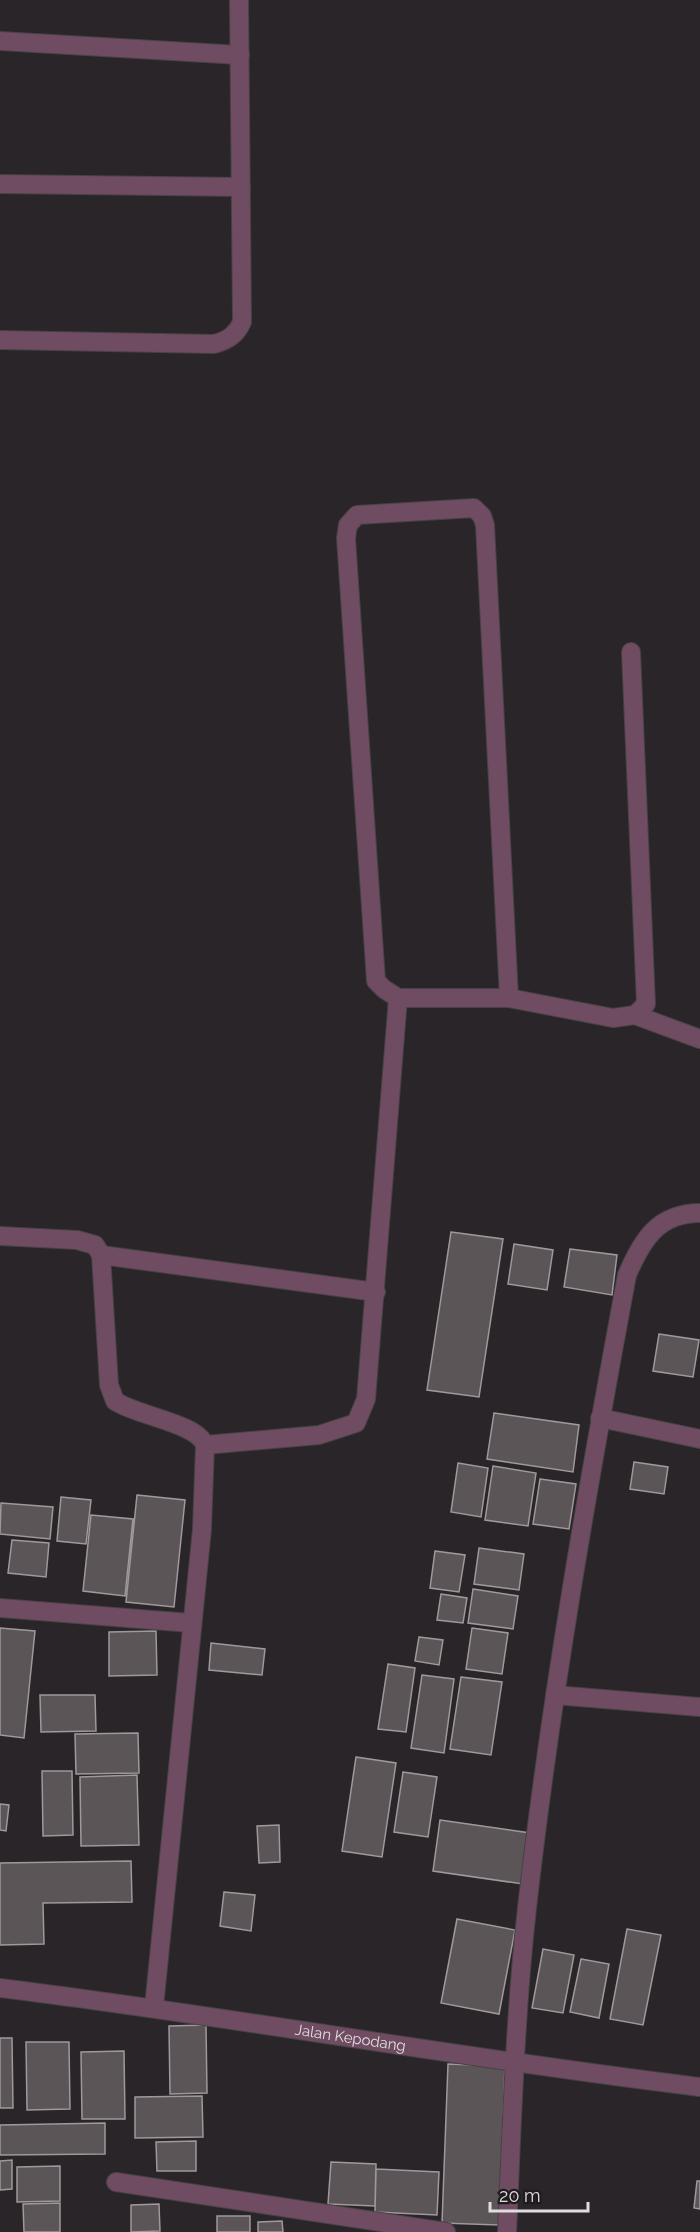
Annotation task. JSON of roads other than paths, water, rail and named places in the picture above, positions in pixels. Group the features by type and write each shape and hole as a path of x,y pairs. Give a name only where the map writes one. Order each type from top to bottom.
{"street":[{"path":"0,340 214,344 227,340 238,330 242,322 239,0"},
{"path":"0,40 240,55"},
{"path":"0,184 241,187"},
{"path":"509,998 485,525 482,516 474,508 357,515 348,525 347,531 376,981 398,998 509,998 613,1018 635,1015 700,1039"},
{"path":"631,652 646,1004 635,1015"},
{"path":"205,1445 319,1435 356,1423 366,1399 398,998"},
{"path":"507,2232 514,2064 527,1909 555,1695 600,1418 627,1275 636,1253 656,1227 681,1213 700,1212"},
{"path":"0,1236 77,1240 95,1245 101,1256 109,1385 115,1401 144,1416 189,1429 202,1437 205,1445 202,1529 191,1623 176,1813 154,2007"},
{"path":"101,1256 376,1293"},
{"path":"600,1418 700,1439"},
{"path":"0,1608 191,1623"},
{"path":"555,1695 700,1707"},
{"name":"Jalan Kepodang","path":"0,1988 154,2007 514,2064 700,2087"},
{"path":"116,2182 446,2232"}]}
